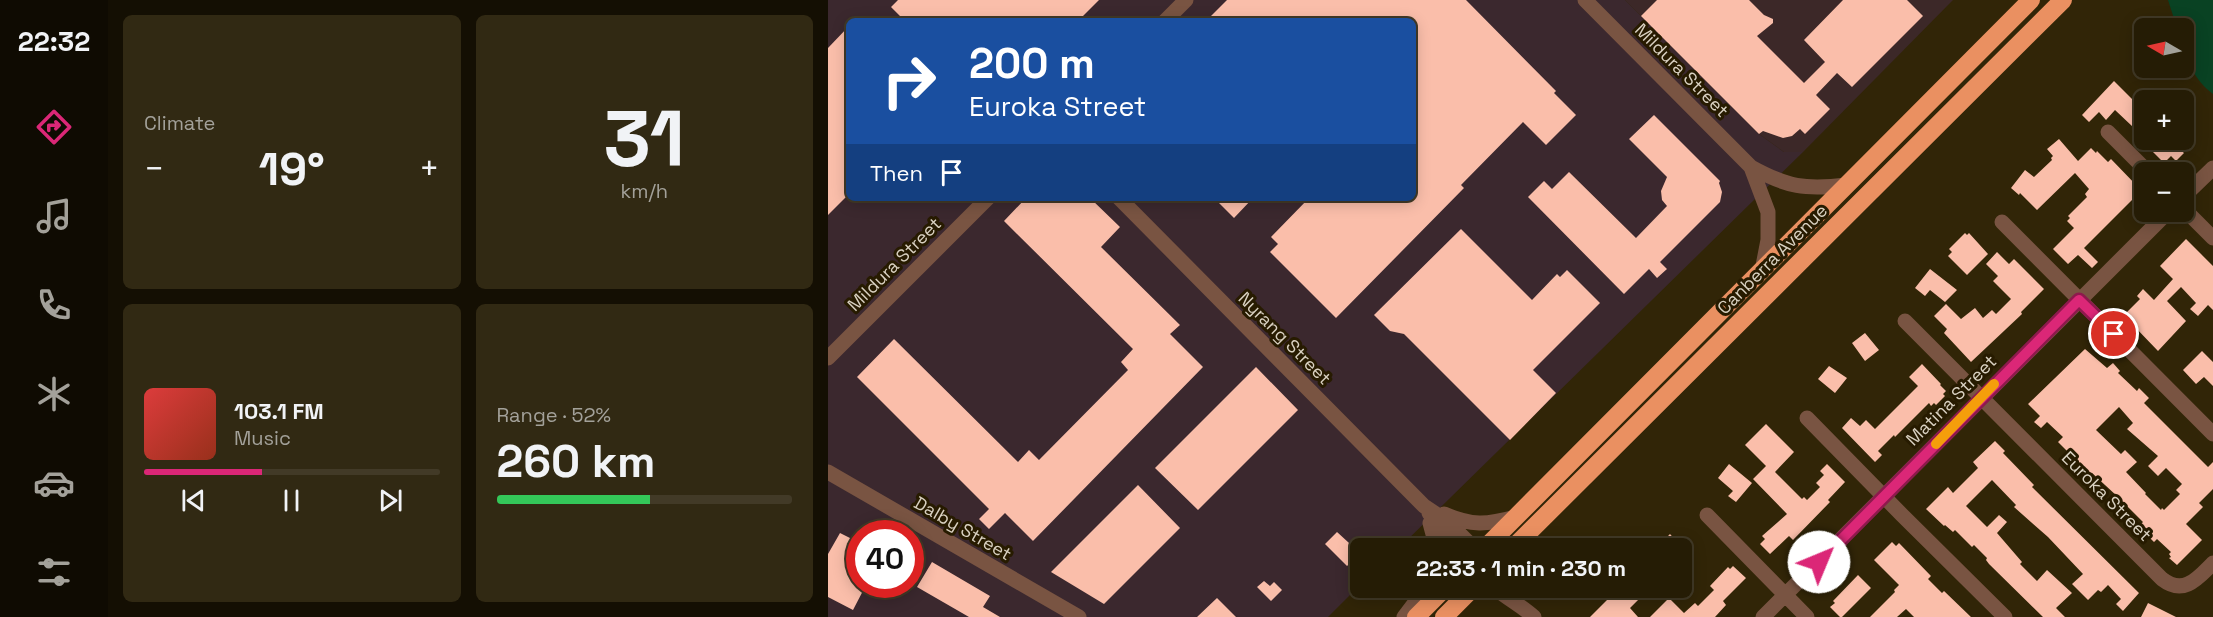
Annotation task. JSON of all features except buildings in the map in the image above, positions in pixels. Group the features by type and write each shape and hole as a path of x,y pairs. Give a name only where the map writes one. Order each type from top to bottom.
{"highway":[{"name":"Canberra Avenue","path":"1495,538 2031,0"},
{"name":"Canberra Avenue","path":"1523,538 2063,0"},
{"path":"1416,617 1435,598"},
{"path":"1444,617 1463,598"}],"street":[{"path":"1168,18 1186,0"},
{"name":"Mildura Street","path":"1585,0 1750,167 1772,179 1796,187 1847,185"},
{"path":"2108,132 2138,162"},
{"name":"Mildura Street","path":"1750,167 1769,219 1768,240 1762,271"},
{"path":"2194,186 2213,168"},
{"name":"Mildura Street","path":"828,357 985,201"},
{"name":"Nyrang Street","path":"1122,201 1424,506 1447,538"},
{"path":"2194,219 2213,238"},
{"path":"2002,222 2213,434"},
{"name":"Matina Street","path":"1763,617 2158,222"},
{"name":"Euroka Street","path":"1905,321 2169,584 2187,585 2195,581 2213,563"},
{"path":"1807,418 2005,617"},
{"name":"Dalby Street","path":"828,472 1078,617"},
{"path":"1424,506 1465,523 1483,524 1516,517"},
{"path":"1424,506 1434,538"},
{"name":"Nyrang Street","path":"1424,506 1448,522 1464,538"},
{"path":"1707,515 1807,617"},
{"path":"1404,617 1418,598"},
{"path":"1506,598 1529,612"},
{"path":"1520,598 1529,612"}],"shaded area":[{"path":"828,0 1625,0 1759,134 1784,152 1803,152 1409,538 1350,538 1350,595 1328,617 828,617"},
{"path":"1625,0 1953,0 1803,152 1784,152 1759,134"}],"green space":[{"path":"2168,0 2213,0 2213,94 2194,73 2194,18 2174,18"}],"slow traffic":[{"path":"1936,444 1994,384"}],"route":[{"path":"1819,562 2079,300 2114,334"}]}
